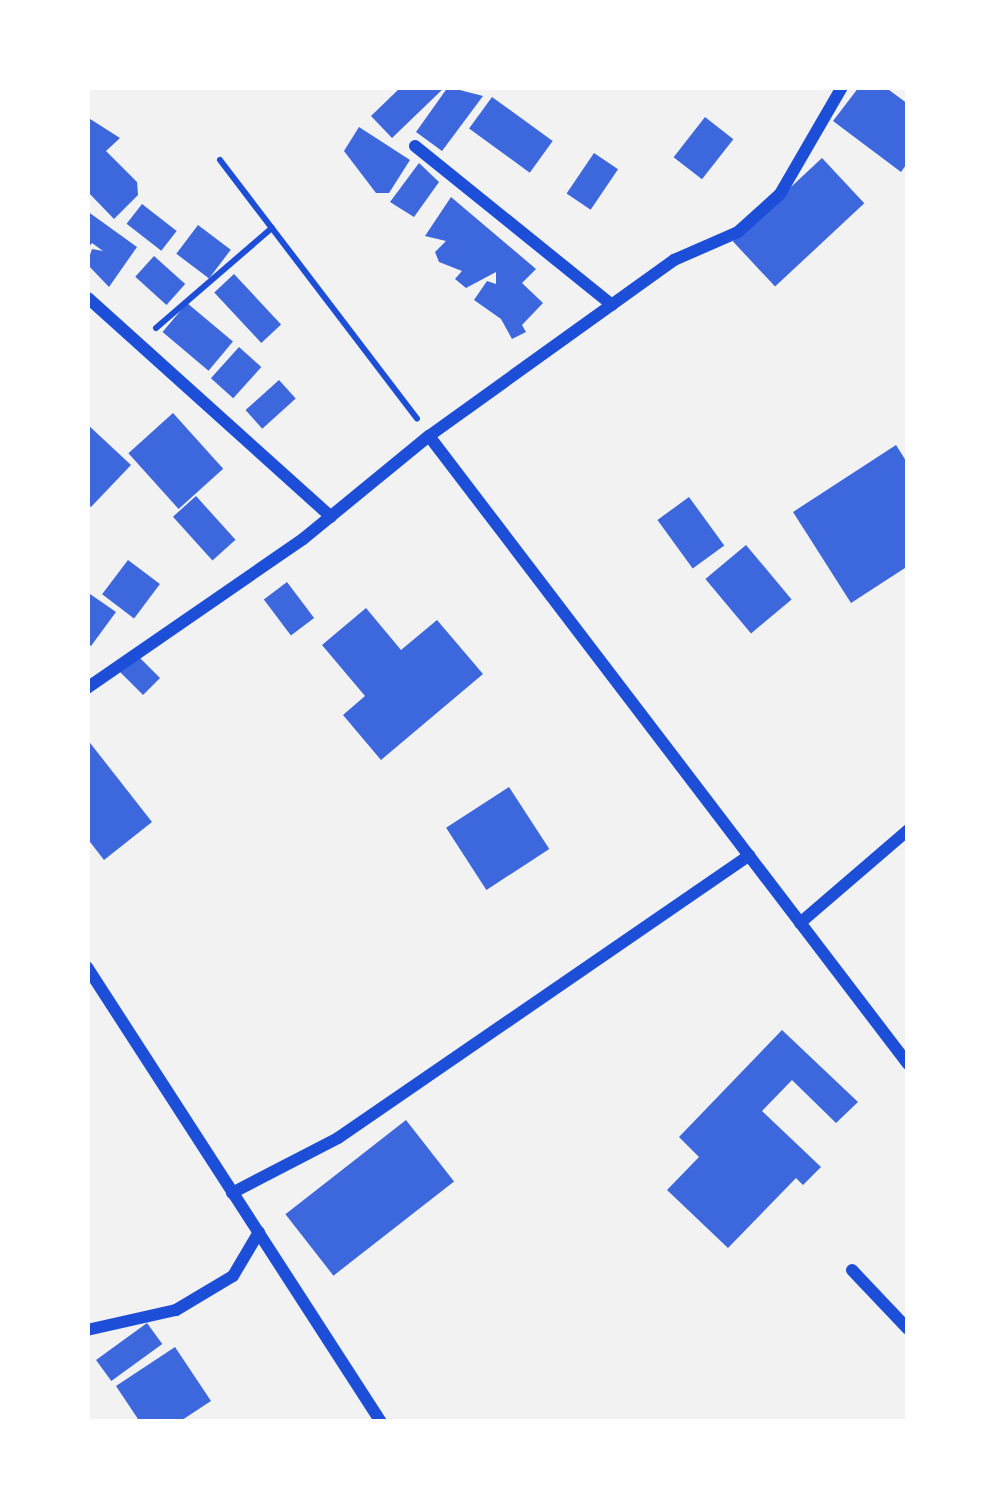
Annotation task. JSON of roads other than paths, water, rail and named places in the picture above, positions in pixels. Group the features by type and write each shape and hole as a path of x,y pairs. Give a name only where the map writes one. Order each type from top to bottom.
{"street":[{"path":"87,688 331,517 429,436 674,260 758,216 780,194 842,87"},
{"path":"415,146 612,304"},
{"path":"88,298 331,517"},
{"path":"429,436 908,1064"},
{"path":"800,923 908,830"},
{"path":"232,1193 338,1138 749,855"},
{"path":"87,967 380,1422"},
{"path":"87,1330 176,1310 233,1276 259,1232"},
{"path":"852,1270 908,1329"}]}
